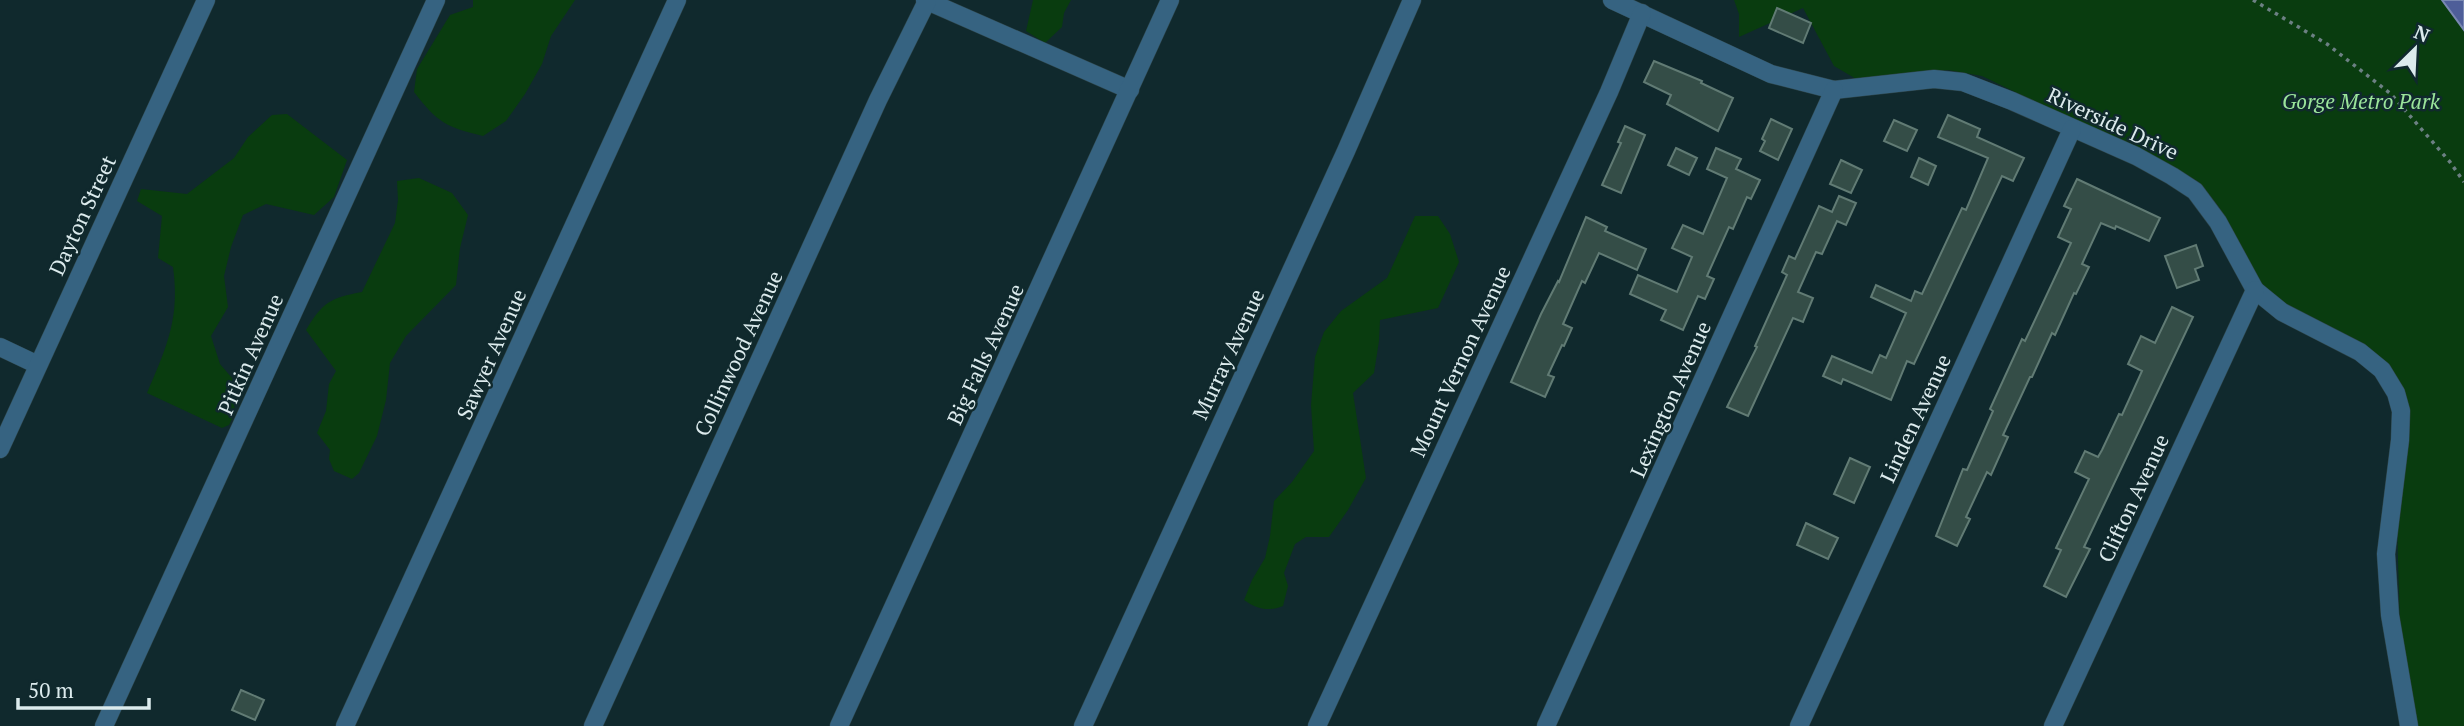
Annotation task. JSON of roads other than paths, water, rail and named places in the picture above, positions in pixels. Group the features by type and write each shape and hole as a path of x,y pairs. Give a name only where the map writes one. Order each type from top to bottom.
{"street":[{"name":"Pitkin Avenue","path":"104,726 436,0"},
{"name":"Sawyer Avenue","path":"345,726 677,0"},
{"path":"926,0 1130,90"},
{"name":"Collinwood Avenue","path":"593,726 926,0"},
{"name":"Big Falls Avenue","path":"839,726 1170,0"},
{"name":"Murray Avenue","path":"1083,726 1412,0"},
{"name":"Riverside Drive","path":"1612,0 1770,74 1834,90 1924,80 1964,82 2136,156 2195,191 2218,222 2255,290 2282,312 2360,352 2382,370 2396,393 2401,411 2400,440 2386,554 2390,615 2409,726"},
{"name":"Dayton Street","path":"0,449 204,1"},
{"name":"Mount Vernon Avenue","path":"1317,726 1603,104 1642,13"},
{"name":"Lexington Avenue","path":"1546,726 1834,90"},
{"name":"Linden Avenue","path":"1799,726 2072,129"},
{"name":"Clifton Avenue","path":"2053,726 2255,290"},
{"path":"0,347 38,365"}],"water":[{"path":"2442,0 2464,0 2464,30"}],"park label":[{"name":"Gorge Metro Park","path":"2361,101"}]}
